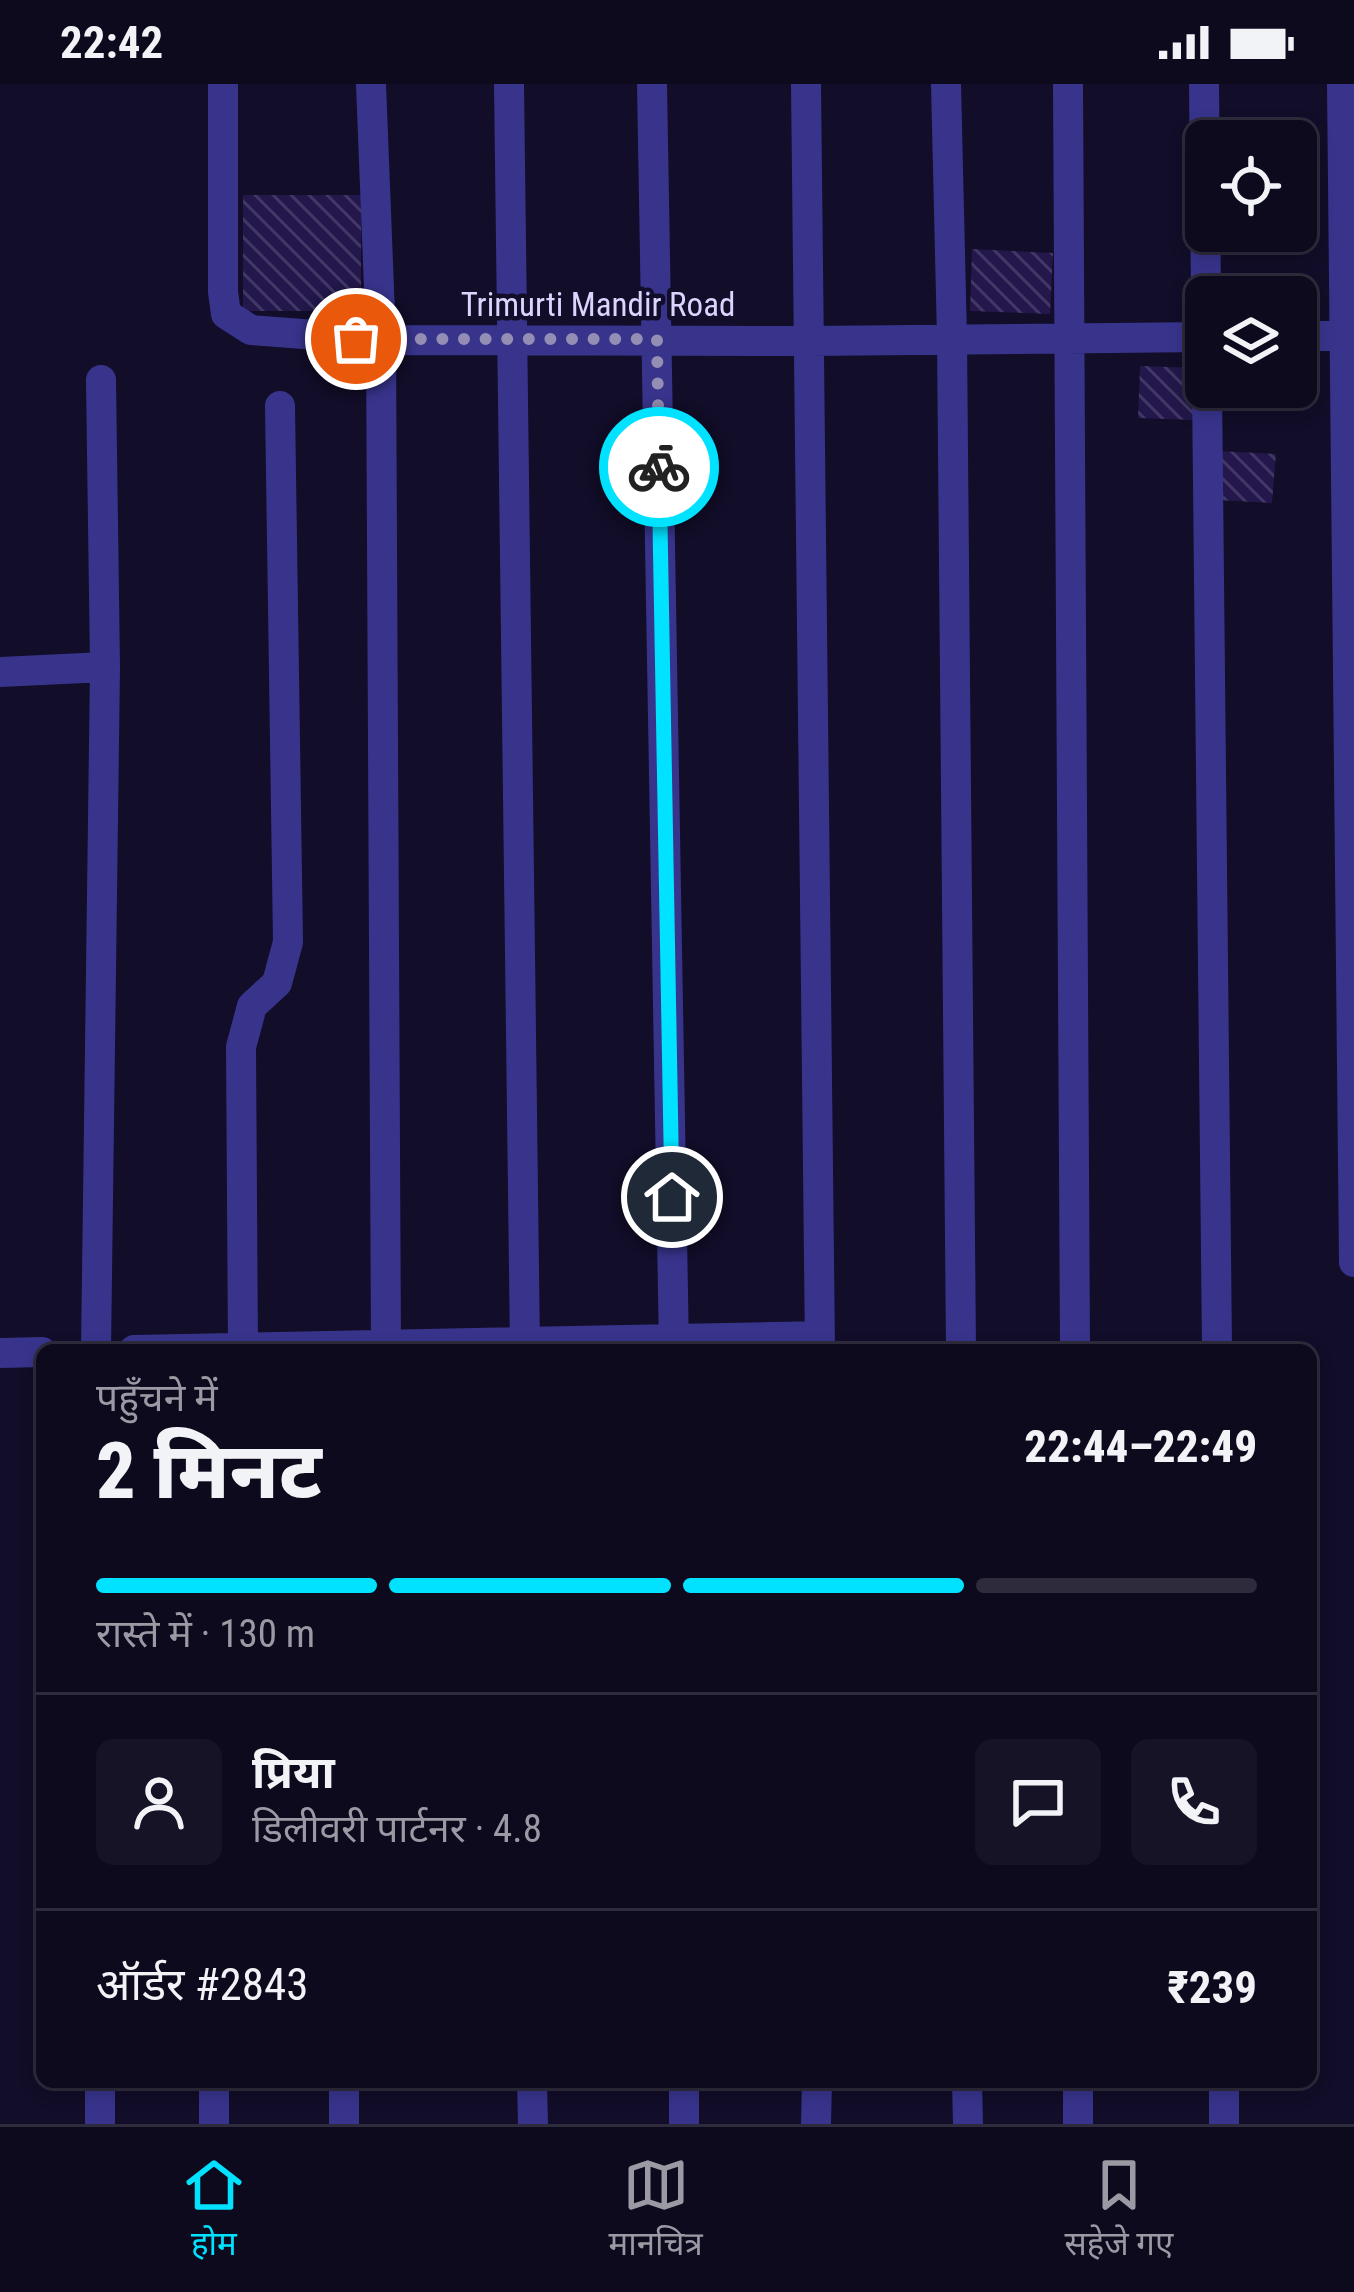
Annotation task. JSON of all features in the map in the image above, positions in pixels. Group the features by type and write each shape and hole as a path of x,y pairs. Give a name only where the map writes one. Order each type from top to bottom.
{"street":[{"name":"Trimurti Mandir Road","path":"223,84 223,292 226,314 251,330 381,340 1185,337"},
{"path":"371,84 381,340 386,1344"},
{"path":"509,84 525,1344"},
{"path":"652,84 674,1344"},
{"path":"747,1344 820,1343 806,84"},
{"path":"946,84 961,1344"},
{"path":"1068,84 1075,1344"},
{"path":"1204,84 1206,276"},
{"path":"1342,84 1354,1262"},
{"path":"1317,336 1348,336"},
{"path":"96,1344 105,668 101,380"},
{"path":"243,1344 241,1047 252,1006 277,983 288,942 280,406"},
{"path":"1207,408 1217,1344"},
{"path":"0,672 105,668"},
{"path":"0,1353 36,1352"},
{"path":"100,2088 100,2124"},
{"path":"214,2088 214,2124"},
{"path":"344,2088 344,2124"},
{"path":"532,2088 532,2124"},
{"path":"684,2088 684,2124"},
{"path":"816,2124 817,2088"},
{"path":"967,2088 968,2124"},
{"path":"1078,2088 1078,2124"},
{"path":"1224,2088 1224,2124"}],"building":[{"path":"243,195 361,195 361,311 243,311"},
{"path":"972,249 1053,253 1050,314 970,311"},
{"path":"1140,366 1185,368 1185,408 1194,408 1194,420 1138,418"},
{"path":"1219,451 1276,454 1272,503 1216,500"}],"way so far":[{"path":"356,339 657,339 659,467"}],"route":[{"path":"659,467 672,1197"}]}
